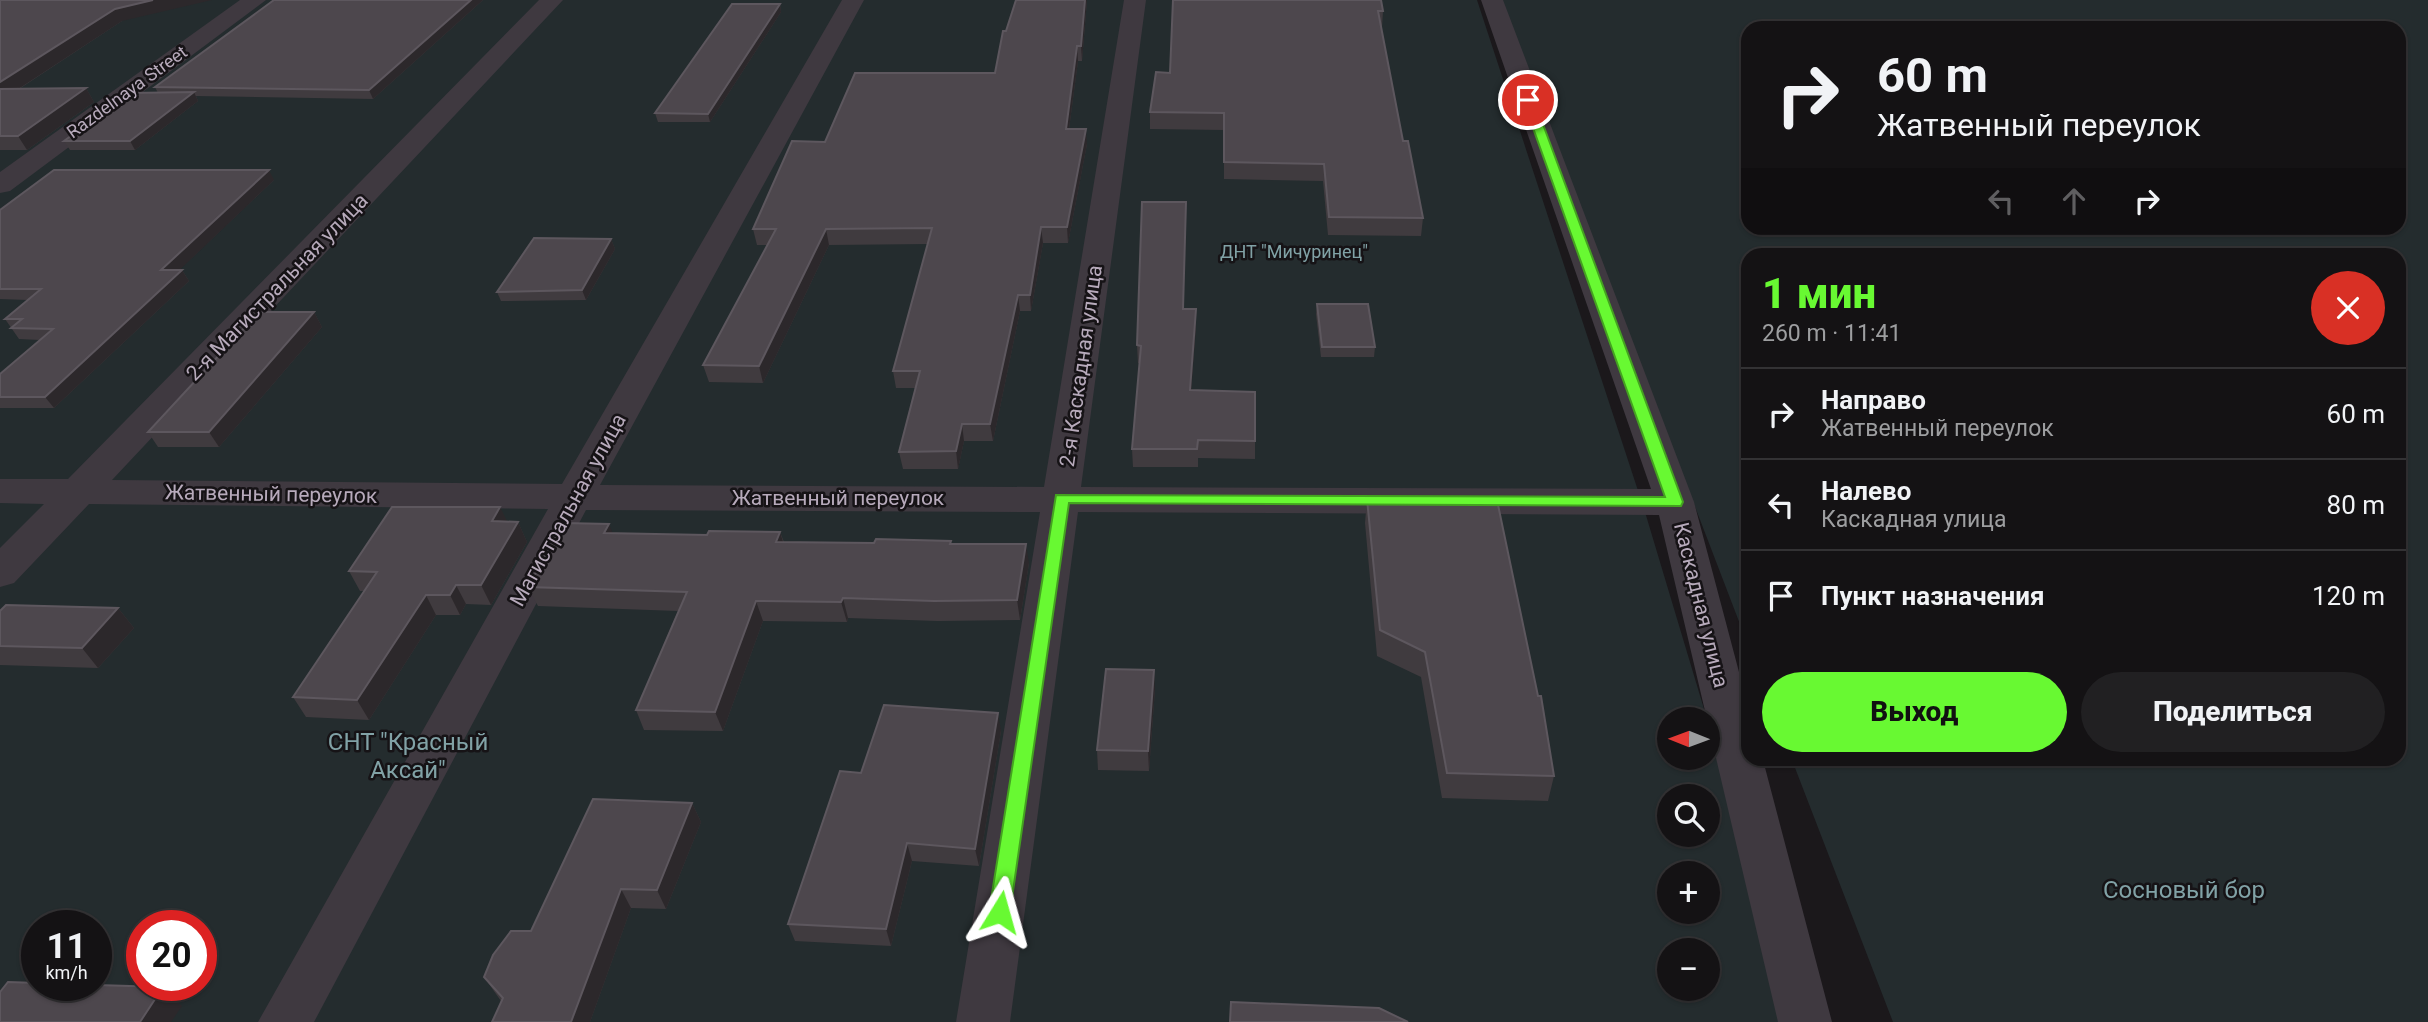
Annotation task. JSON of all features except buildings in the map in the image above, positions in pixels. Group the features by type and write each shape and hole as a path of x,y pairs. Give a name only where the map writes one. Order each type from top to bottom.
{"street":[{"name":"Razdelnaya Street","path":"0,185 254,0"},
{"name":"2-я Магистральная улица","path":"0,573 552,0"},
{"name":"Магистральная улица","path":"285,1022 574,497 853,0"},
{"name":"2-я Каскадная улица","path":"983,1022 1135,0"},
{"name":"Каскадная улица","path":"1492,0 1675,502 1805,1022"},
{"name":"Жатвенный переулок","path":"0,491 574,497 1675,502"}],"green space":[{"path":"0,0 1477,0 1645,512 1703,707 1657,707 1657,770 1720,770 1720,765 1796,1022 0,1022"},
{"name":"Сосновый бор","path":"1501,0 2428,0 2428,1022 1893,1022 1794,766 2406,766 2406,248 1741,248 1741,627"}],"route":[{"path":"1000,912 1062,498 1675,502 1528,100"}],"park label":[{"name":"ДНТ \"Мичуринец\"","path":"1294,252"},
{"name":"СНТ \"Красный Аксай\"","path":"408,756"}]}
